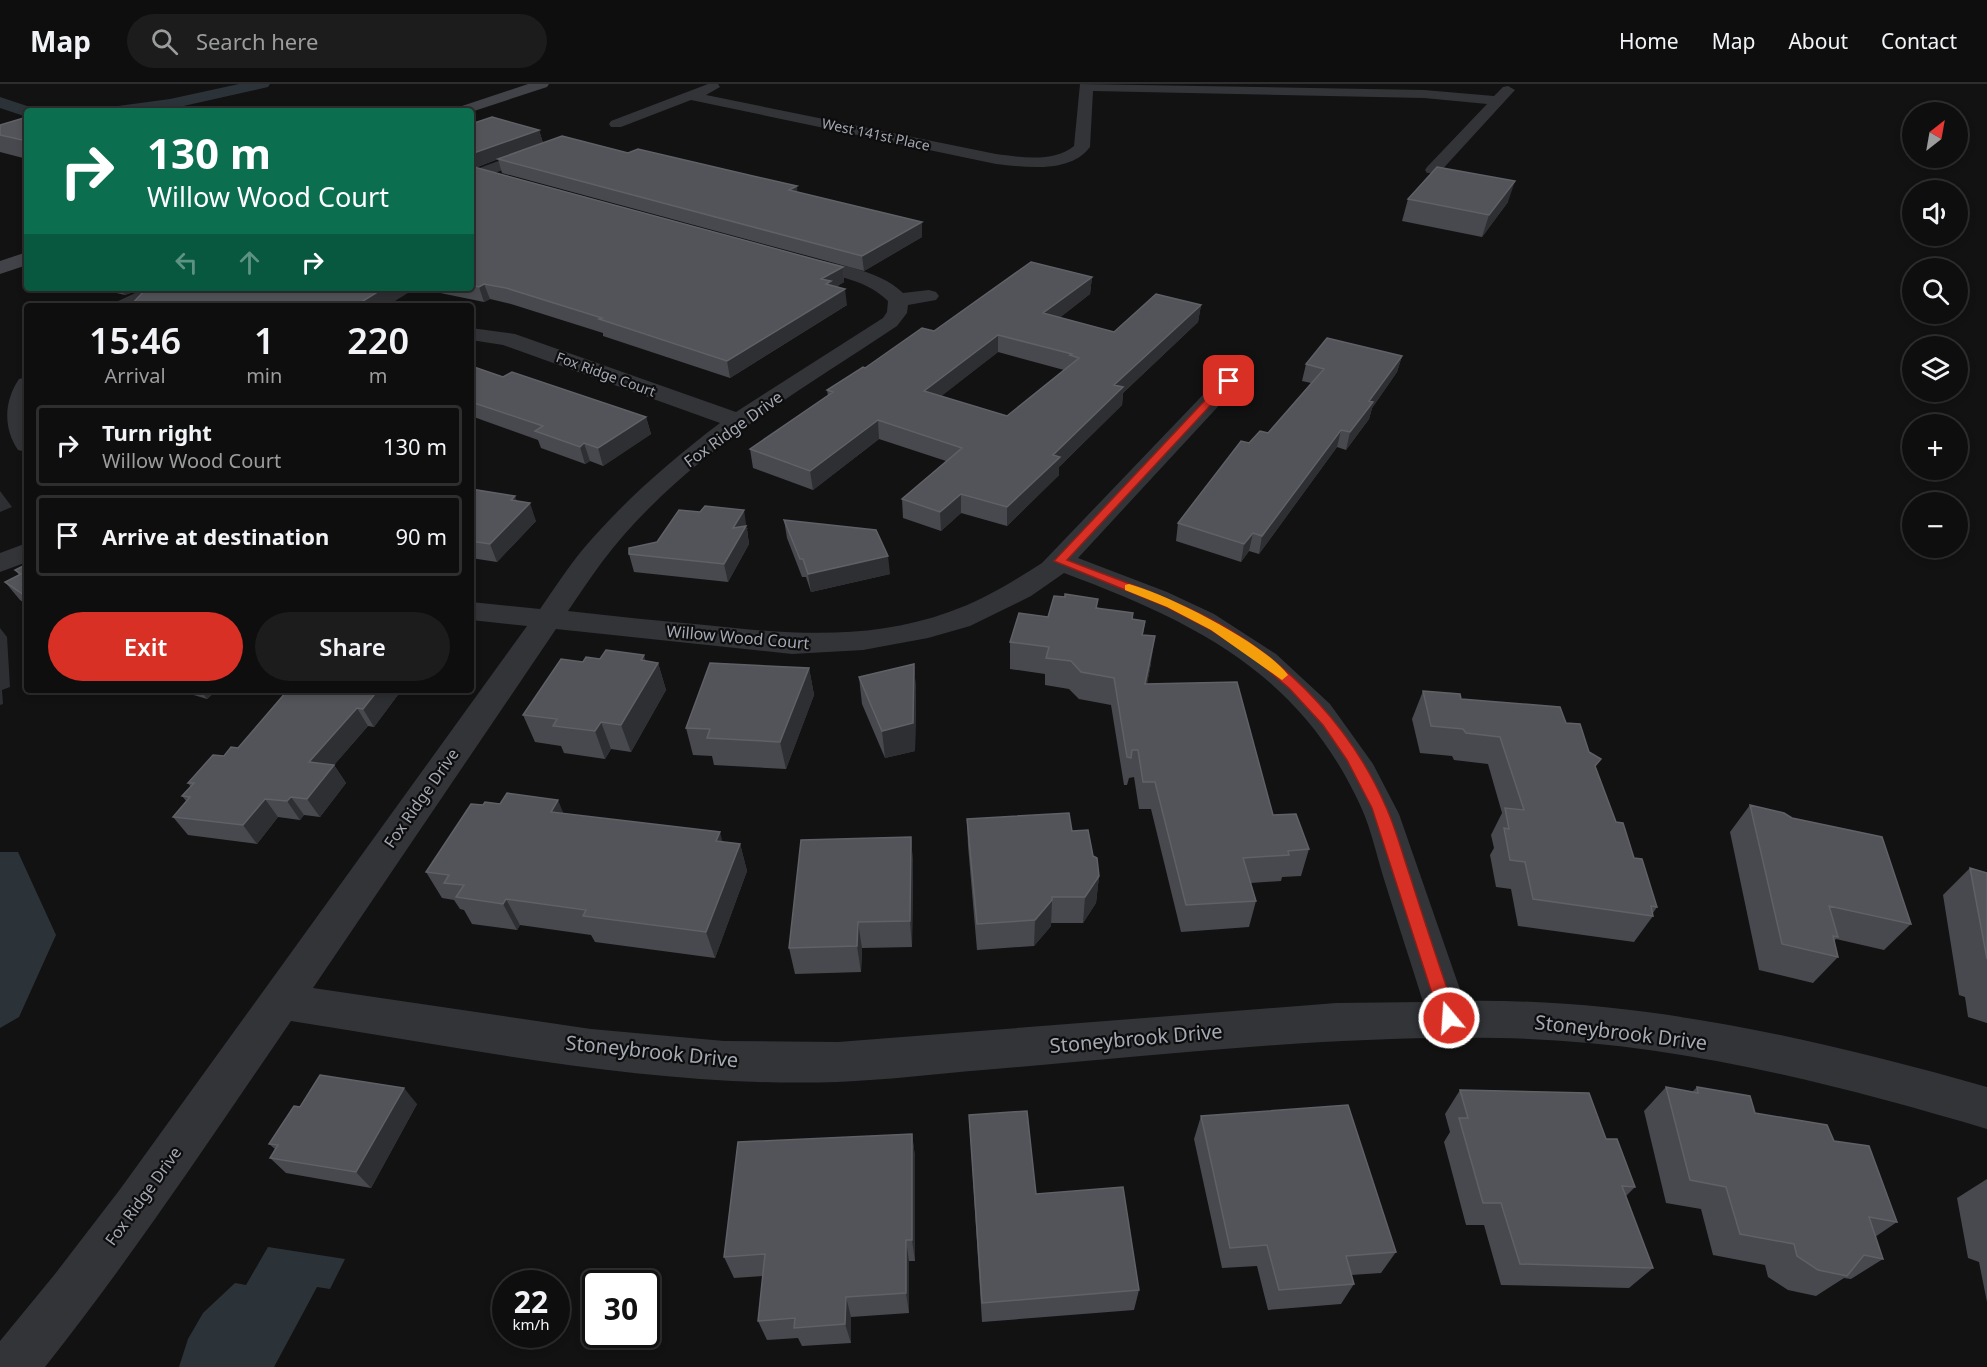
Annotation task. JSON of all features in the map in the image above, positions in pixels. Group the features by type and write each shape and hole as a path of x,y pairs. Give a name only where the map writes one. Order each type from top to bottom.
{"street":[{"path":"470,108 542,84"},
{"path":"616,124 722,84"},
{"path":"1433,170 1513,84"},
{"path":"1087,85 1424,94 1498,101"},
{"name":"West 141st Place","path":"691,96 996,159 1030,162 1061,159 1079,152 1083,147 1087,85"},
{"path":"474,176 562,143"},
{"path":"474,176 512,184"},
{"path":"0,261 24,254"},
{"name":"Fox Ridge Drive","path":"12,1367 132,1214 545,619 592,556 639,504 680,467 740,422 890,322 913,298 891,291 880,284 787,258"},
{"path":"0,268 24,259"},
{"path":"130,303 156,291"},
{"name":"Fox Ridge Court","path":"474,334 507,339 740,422"},
{"name":"Willow Wood Court","path":"474,611 792,644 844,644 891,638 940,626 982,612 1020,592 1059,561 1229,381"},
{"path":"0,385 24,383"},
{"path":"24,390 17,415 24,439"},
{"path":"0,564 24,552"},
{"path":"1059,561 1171,604 1215,627 1261,657 1293,685 1327,722 1353,757 1379,808 1449,1018"},
{"name":"Stoneybrook Drive","path":"280,1001 591,1048 724,1061 838,1062 1336,1022 1449,1018 1500,1019 1614,1027 1757,1050 1884,1078 1987,1108"}],"shaded area":[{"path":"0,852 18,852 56,935 19,1017 0,1028"},
{"path":"268,1247 345,1259 330,1289 317,1287 274,1367 179,1367 188,1339 203,1313 235,1283 246,1285"}],"building":[{"path":"492,117 539,130 474,153 474,123"},
{"path":"24,118 24,140 0,135 0,125"},
{"path":"562,136 628,153 638,149 797,186 789,190 922,222 862,256 498,159"},
{"path":"474,167 843,267 821,279 831,281 826,284 845,289 727,361 506,288 484,284 479,287 474,286"},
{"path":"1437,167 1515,181 1489,215 1408,199"},
{"path":"1031,262 1092,277 1043,313 1114,332 1156,294 1201,305 1114,385 1123,387 1053,455 1060,457 1007,507 961,494 940,512 902,499 962,448 878,420 810,471 750,449 833,392 827,390 863,367 865,368 922,328 934,331","holes":["998,335 1072,354 1070,355 1079,358 1007,416 924,391"]},
{"path":"144,291 379,291 360,303 133,303"},
{"path":"1327,338 1402,356 1369,401 1373,402 1350,432 1341,430 1262,536 1253,533 1244,544 1178,523 1241,441 1249,443 1260,431 1268,433 1324,369 1306,364"},
{"path":"474,367 503,377 512,372 646,417 598,448 584,443 580,447 535,431 543,426 474,403"},
{"path":"474,489 515,496 511,500 530,503 490,544 474,541"},
{"path":"705,506 744,510 733,528 746,526 724,564 629,554 629,548 657,542 679,510 700,512"},
{"path":"784,520 876,530 888,556 808,574"},
{"path":"24,566 24,595 5,582 21,574 15,570"},
{"path":"1065,594 1098,599 1096,608 1133,613 1132,619 1145,621 1142,635 1155,636 1145,684 1237,682 1273,815 1296,814 1309,849 1288,851 1289,855 1243,858 1256,901 1186,905 1155,782 1143,782 1138,750 1132,750 1131,758 1127,757 1114,678 1081,672 1071,661 1046,658 1049,647 1010,642 1019,613 1048,617 1054,596 1065,597"},
{"path":"606,650 644,655 641,660 658,663 621,725 601,722 595,731 553,726 557,719 523,715 561,659 583,662 586,657 600,659"},
{"path":"710,663 809,668 780,742 707,738 710,729 686,728"},
{"path":"914,664 913,723 882,731 859,677"},
{"path":"1423,691 1460,694 1461,699 1560,707 1566,723 1580,724 1589,752 1601,759 1595,766 1616,822 1623,823 1634,858 1642,859 1657,907 1651,906 1653,916 1533,899 1525,862 1510,860 1504,828 1509,829 1505,808 1524,810 1500,737 1466,733 1463,729 1431,726"},
{"path":"285,693 376,693 363,709 357,708 309,762 334,765 307,799 291,797 287,801 265,799 243,825 173,817 190,797 182,796 194,783 188,783 213,755 224,756 231,747 238,748"},
{"path":"507,793 558,800 551,812 720,832 716,841 740,844 706,932 583,916 586,910 506,899 503,904 456,897 464,885 444,883 449,875 426,872 471,804 483,805 485,802 500,804"},
{"path":"1750,805 1784,813 1792,818 1882,837 1911,924 1829,906 1838,937 1833,936 1838,957 1782,944"},
{"path":"1069,813 1072,831 1088,830 1093,856 1097,858 1099,876 1085,897 1052,897 1035,920 977,924 967,819"},
{"path":"911,837 910,921 858,922 857,946 789,948 801,840"},
{"path":"1970,868 1987,873 1987,959"},
{"path":"320,1075 404,1088 356,1172 270,1158 278,1145 269,1144 294,1106 300,1107"},
{"path":"1666,1087 1698,1093 1697,1087 1750,1096 1755,1113 1827,1125 1834,1141 1869,1146 1897,1222 1869,1217 1883,1259 1864,1255 1847,1276 1818,1270 1797,1256 1794,1244 1740,1234 1726,1187 1690,1180"},
{"path":"1460,1090 1589,1093 1606,1139 1617,1139 1635,1187 1622,1186 1653,1268 1520,1264 1501,1203 1483,1203 1459,1118 1468,1118"},
{"path":"1348,1105 1396,1252 1346,1256 1354,1284 1279,1290 1267,1245 1230,1248 1201,1116"},
{"path":"1027,1111 1036,1194 1123,1187 1139,1290 982,1303 969,1115"},
{"path":"912,1134 912,1240 906,1240 906,1293 846,1297 845,1324 794,1328 795,1318 758,1321 765,1254 724,1257 738,1142"}],"waterway":[{"path":"140,108 170,104 262,84"},
{"path":"0,102 24,111"}],"slow traffic":[{"path":"1129,587 1171,604 1215,627 1261,657 1282,675"}],"route":[{"path":"1229,381 1059,561 1171,604 1215,627 1261,657 1293,685 1327,722 1353,757 1379,808 1449,1018"}]}
